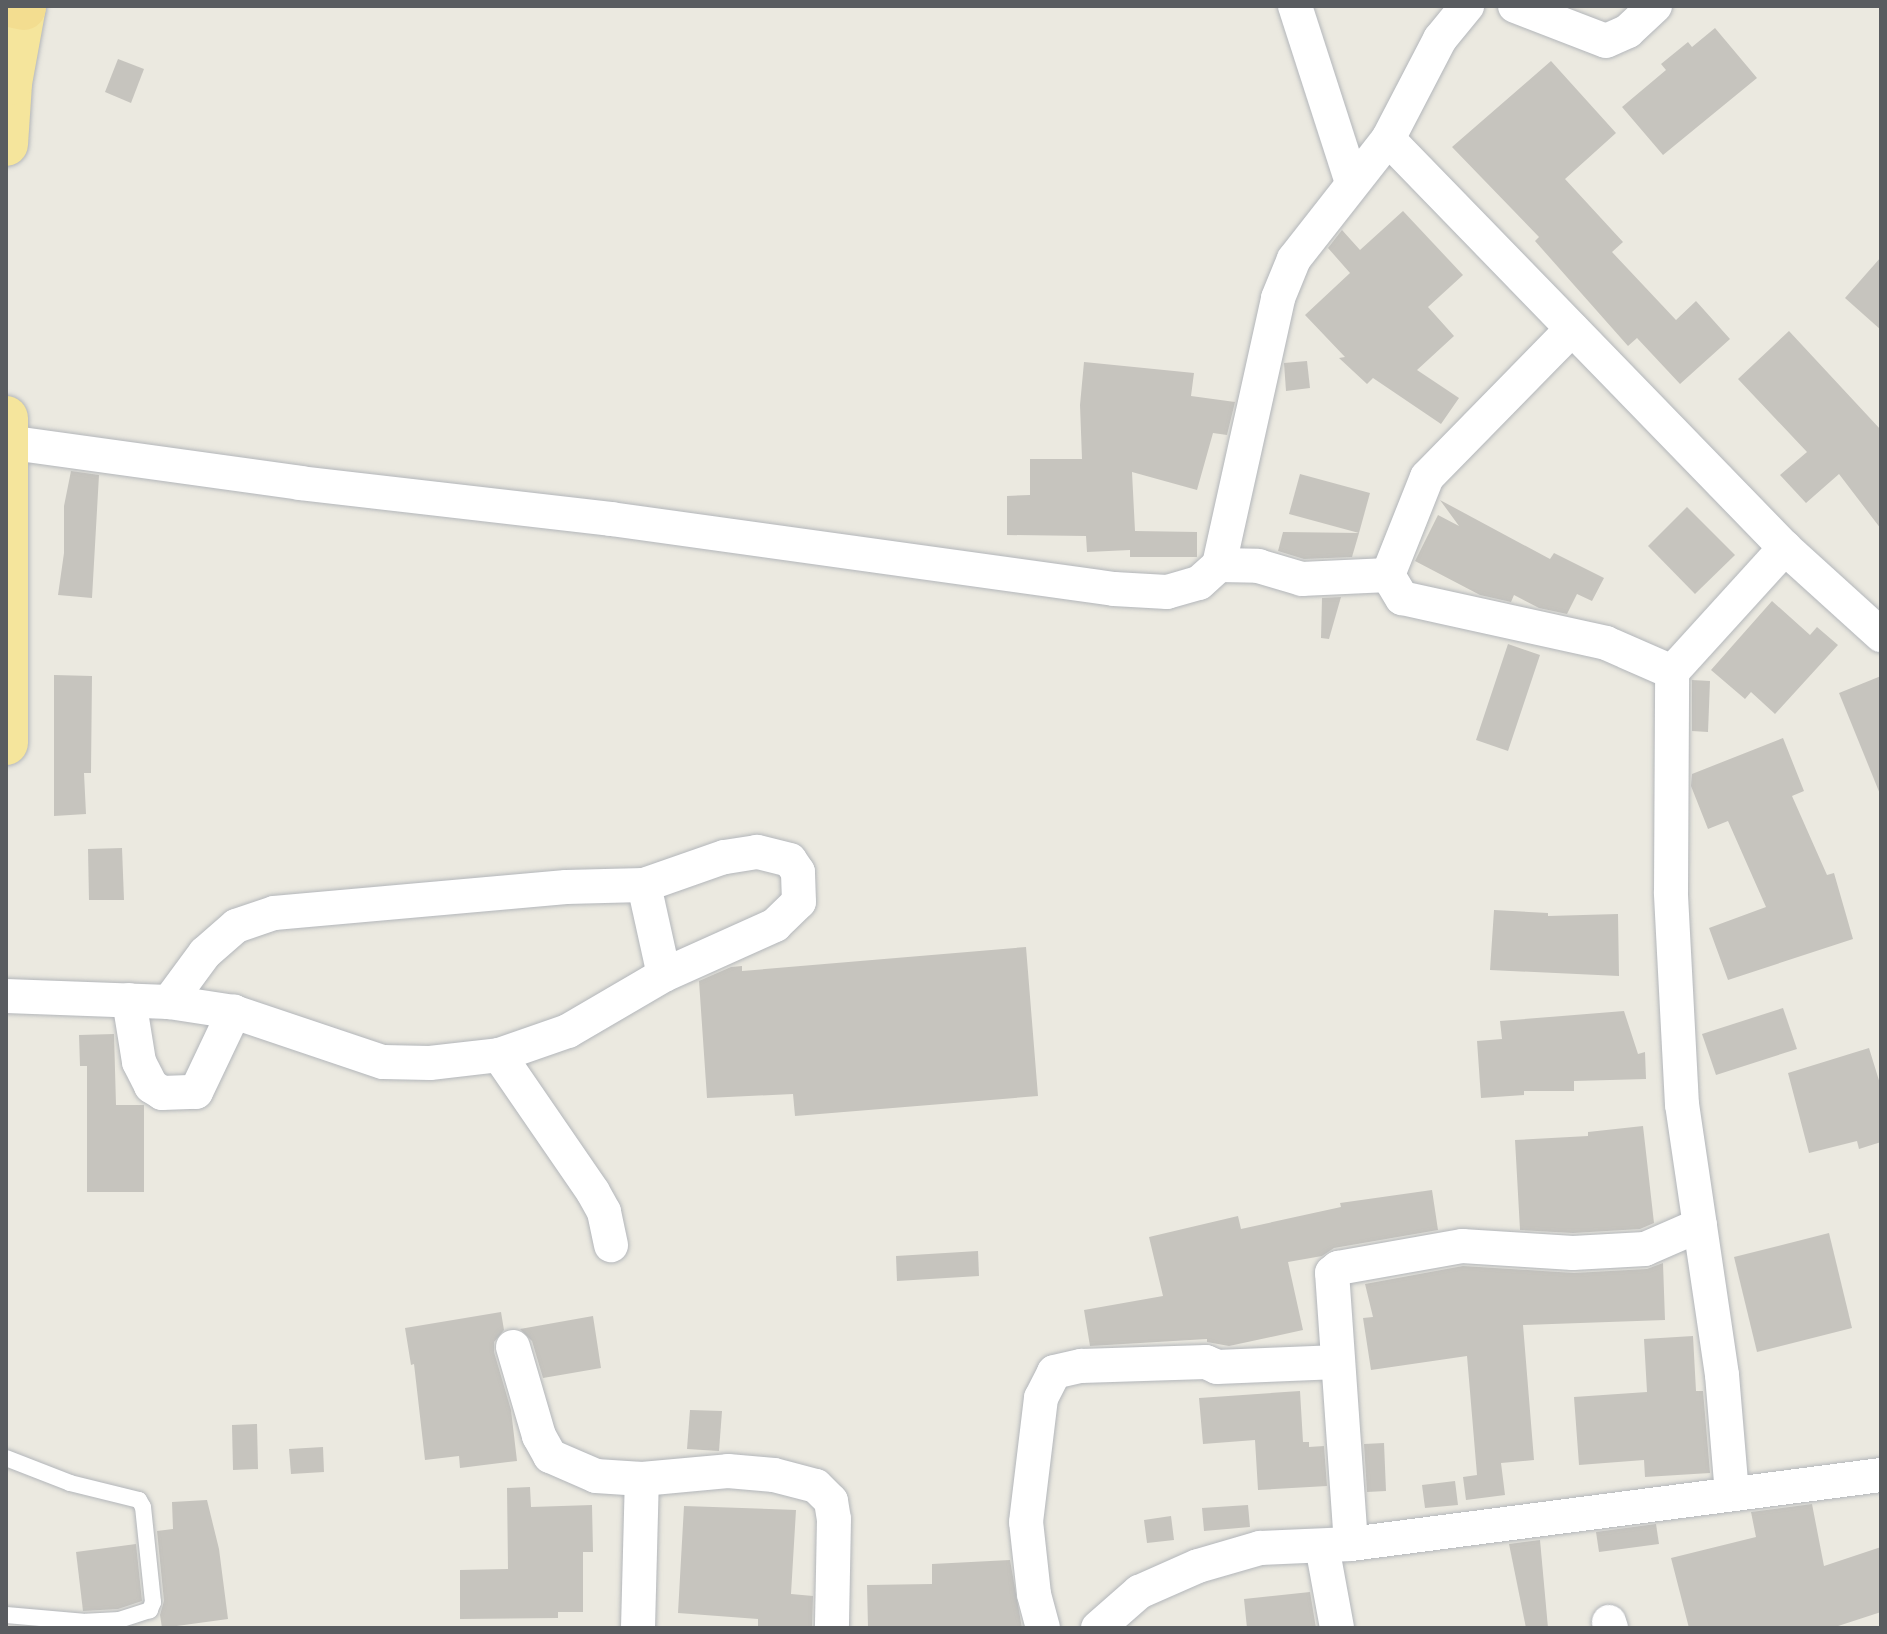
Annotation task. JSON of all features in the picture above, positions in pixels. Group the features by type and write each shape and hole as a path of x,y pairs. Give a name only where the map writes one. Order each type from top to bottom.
{"highway":[{"path":"6,144 10,83 21,7"},
{"path":"6,743 7,435"}],"street":[{"path":"1295,6 1352,183"},
{"path":"7,435 1114,589 1167,592 1199,583 1219,565 1278,298 1294,259 1388,139 1440,39 1467,6"},
{"path":"1515,6 1606,41 1628,31 1655,6"},
{"path":"1388,139 1785,548 1874,613"},
{"path":"1388,575 1427,477 1572,329"},
{"path":"1732,1494 1722,1375 1682,1105 1671,892 1672,672 1785,548"},
{"path":"1219,565 1258,566 1302,579 1388,575"},
{"path":"1388,575 1402,598 1606,643 1672,672"},
{"path":"6,996 169,1002 234,1012 383,1062 430,1063 499,1055 568,1031 664,975 775,925 799,902 798,872 790,860 757,852 724,857 644,885 566,887 274,913 236,926 205,953 169,1002"},
{"path":"644,885 664,975"},
{"path":"129,1000 139,1062 151,1086 162,1093 196,1092 234,1012"},
{"path":"499,1055 593,1192 604,1212 611,1245"},
{"path":"1337,1628 1338,1362 1332,1273 1338,1268 1462,1246 1573,1253 1645,1249 1700,1225"},
{"path":"513,1347 539,1436 550,1456 596,1476 642,1479 728,1471 774,1475 816,1486 831,1501 834,1519 832,1628"},
{"path":"1043,1628 1034,1594 1026,1522 1041,1398 1054,1372 1081,1366 1206,1362 1217,1367 1338,1362"},
{"path":"1098,1628 1139,1592 1198,1566 1260,1548 1337,1545 1881,1475"},
{"path":"638,1628 642,1479"}],"lane":[{"path":"6,1458 70,1483 139,1500 143,1507 153,1602 150,1610 120,1620 86,1622 6,1615"}],"building":[{"path":"1715,28 1757,78 1663,155 1622,107 1666,70 1661,64 1688,42 1692,47"},
{"path":"118,59 144,69 131,103 105,92"},
{"path":"1551,61 1616,133 1565,179 1623,242 1612,252 1676,320 1696,301 1730,339 1680,384 1637,338 1628,346 1535,241 1539,237 1452,147"},
{"path":"1403,211 1463,275 1428,307 1454,336 1417,370 1459,398 1441,424 1373,378 1367,384 1339,358 1345,357 1305,315 1350,273 1328,248 1342,230 1360,250"},
{"path":"1881,257 1881,330 1845,298"},
{"path":"1789,331 1881,430 1881,529 1839,474 1806,503 1780,475 1807,452 1738,379"},
{"path":"1307,361 1310,388 1286,391 1284,363"},
{"path":"1084,362 1194,373 1191,396 1235,402 1227,435 1213,433 1197,490 1132,472 1135,531 1197,532 1197,557 1130,557 1130,550 1087,552 1086,536 1007,535 1007,496 1030,495 1030,459 1082,459 1080,405"},
{"path":"71,471 99,475 92,598 58,595 64,553 64,506"},
{"path":"1300,474 1370,493 1359,533 1289,514"},
{"path":"1440,500 1550,559 1554,553 1604,578 1592,601 1577,594 1567,614 1539,608 1514,595 1511,602 1480,595 1415,561 1438,515 1459,526"},
{"path":"1687,507 1735,555 1695,594 1648,546"},
{"path":"1283,532 1359,533 1352,557 1304,559 1278,551"},
{"path":"1341,597 1329,639 1321,638 1322,598"},
{"path":"1772,601 1810,635 1817,627 1838,645 1775,714 1751,692 1745,699 1711,670"},
{"path":"1508,644 1540,655 1508,751 1476,740"},
{"path":"54,675 92,676 91,773 84,773 86,814 54,816"},
{"path":"1881,676 1881,794 1880,794 1839,693"},
{"path":"1692,680 1710,681 1708,732 1692,731"},
{"path":"1783,738 1804,791 1792,796 1827,875 1834,873 1853,939 1728,980 1709,928 1766,907 1728,821 1708,829 1691,786 1692,774"},
{"path":"122,848 124,900 89,900 88,849"},
{"path":"1494,910 1548,913 1548,916 1618,914 1619,976 1490,970"},
{"path":"1026,947 1038,1096 795,1116 793,1094 707,1098 699,981 731,967 742,966 742,971"},
{"path":"1783,1008 1797,1049 1716,1075 1702,1034"},
{"path":"1624,1011 1638,1054 1645,1052 1646,1079 1574,1081 1574,1091 1524,1091 1524,1095 1481,1098 1477,1041 1502,1039 1500,1021"},
{"path":"114,1034 116,1105 144,1105 144,1192 87,1192 87,1066 80,1066 79,1035"},
{"path":"1869,1048 1881,1087 1881,1142 1859,1149 1857,1141 1809,1153 1788,1073"},
{"path":"1643,1126 1654,1223 1640,1229 1573,1233 1520,1230 1515,1140 1588,1136 1588,1132"},
{"path":"1432,1190 1438,1230 1334,1248 1322,1256 1288,1262 1303,1330 1229,1346 1207,1342 1207,1339 1090,1346 1084,1310 1163,1296 1149,1237 1238,1216 1241,1229 1341,1207 1340,1203"},
{"path":"1829,1233 1852,1328 1757,1352 1734,1257"},
{"path":"978,1251 979,1276 897,1281 896,1256"},
{"path":"1663,1263 1665,1320 1523,1325 1534,1460 1501,1463 1505,1495 1466,1500 1463,1477 1477,1475 1467,1356 1371,1370 1363,1318 1373,1317 1365,1284 1463,1266 1574,1273 1647,1269"},
{"path":"501,1312 504,1330 494,1342 494,1352 511,1410 517,1461 460,1468 459,1456 425,1460 414,1364 411,1365 405,1328"},
{"path":"593,1316 601,1368 543,1378 532,1341 520,1329"},
{"path":"1693,1336 1696,1391 1703,1391 1710,1473 1645,1477 1644,1460 1579,1465 1574,1397 1647,1392 1644,1339"},
{"path":"1300,1391 1303,1442 1309,1442 1309,1447 1324,1446 1327,1486 1258,1490 1255,1440 1203,1444 1199,1398"},
{"path":"690,1410 722,1411 719,1451 687,1449"},
{"path":"257,1424 258,1469 233,1470 232,1425"},
{"path":"1384,1443 1386,1491 1367,1492 1364,1444"},
{"path":"323,1447 324,1472 291,1474 289,1449"},
{"path":"1455,1481 1458,1505 1425,1508 1422,1485"},
{"path":"530,1487 531,1507 592,1505 593,1552 583,1552 583,1612 558,1612 558,1618 460,1619 460,1570 508,1569 507,1488"},
{"path":"207,1500 219,1549 228,1619 162,1628 160,1615 164,1601 157,1531 173,1529 172,1502"},
{"path":"1812,1504 1824,1566 1881,1547 1881,1612 1832,1628 1689,1628 1671,1558 1756,1537 1751,1512"},
{"path":"1248,1505 1250,1527 1204,1531 1202,1508"},
{"path":"684,1506 796,1510 791,1594 813,1596 812,1628 758,1628 758,1619 678,1613"},
{"path":"1171,1516 1174,1540 1147,1543 1144,1520"},
{"path":"1656,1524 1659,1544 1599,1552 1596,1532"},
{"path":"1540,1540 1548,1628 1526,1628 1509,1544"},
{"path":"136,1544 142,1601 118,1609 83,1611 76,1552"},
{"path":"1010,1560 1022,1628 868,1628 867,1585 932,1584 932,1564"},
{"path":"1310,1592 1316,1628 1247,1628 1244,1599"}]}
